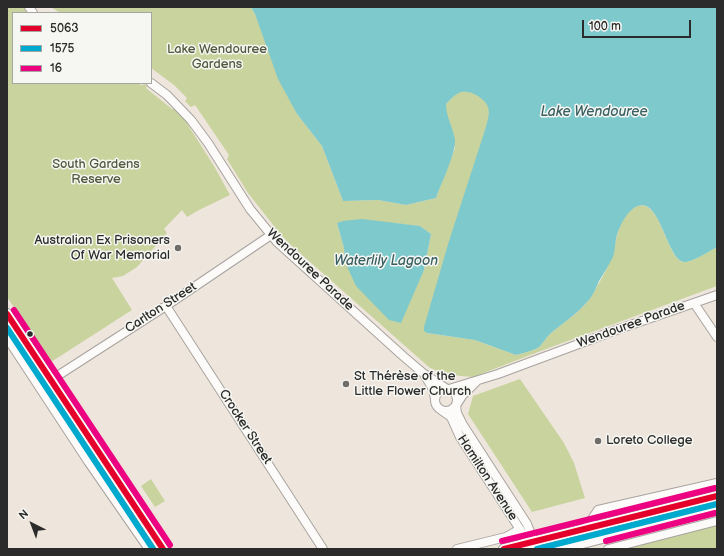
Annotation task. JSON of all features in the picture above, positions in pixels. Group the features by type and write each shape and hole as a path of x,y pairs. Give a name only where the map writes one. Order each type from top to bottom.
{"main road":[{"path":"7,314 162,549"},
{"path":"7,336 77,443 150,549"},
{"path":"77,443 87,436"},
{"path":"504,549 533,546 586,528 717,496"},
{"path":"559,549 717,509"}],"street":[{"name":"Wendouree Parade","path":"152,84 176,103 191,120 208,143 250,209 271,235 295,259 423,373 448,389 478,381 717,295"},
{"name":"Carlton Street","path":"51,380 166,306 271,235"},
{"path":"694,303 717,338"},
{"name":"Crocker Street","path":"166,306 323,549"},
{"name":"Wendouree Parade","path":"423,373 433,389 435,399"},
{"name":"Wendouree Parade","path":"456,405 462,396 478,381"},
{"path":"448,389 456,394 458,399 456,405 449,411 441,410 436,405 435,399 439,391 448,389"},
{"name":"Hamilton Avenue","path":"456,405 457,413 463,425 523,518 533,546"},
{"name":"Hamilton Avenue","path":"441,410 451,417 460,437 520,529 533,546"},
{"path":"586,528 598,510 717,483"},
{"path":"608,549 717,521"},
{"path":"457,549 506,537 520,529"},
{"path":"628,532 630,544"}],"green space":[{"name":"South Gardens Reserve","path":"7,7 24,7 27,12 12,12 12,84 145,84 147,86 146,88 172,109 176,109 181,114 214,166 230,195 187,217 182,210 164,229 167,233 137,267 123,276 112,278 132,310 51,362 7,297"},
{"name":"Lake Wendouree Gardens","path":"51,7 251,7 297,114 322,146 343,201 378,200 406,205 436,198 455,148 446,112 446,104 456,94 464,91 472,92 483,99 488,105 490,114 427,333 475,340 516,355 539,347 549,335 590,299 610,262 620,225 628,213 634,208 643,205 650,209 656,217 672,251 678,259 684,262 691,261 717,247 717,286 473,377 450,375 430,368 281,235 248,193 227,159 229,155 195,105 191,107 185,101 187,98 174,85 152,69 152,12 58,12","holes":["337,223 391,223 420,226 431,234 424,270 412,296 345,262 344,248"]},
{"path":"520,379 564,443 574,463 585,498 532,512 468,414 473,396"},
{"path":"151,479 165,501 155,507 141,486"},
{"path":"717,523 717,549 617,549"}],"water":[{"name":"Lake Wendouree","path":"251,7 717,7 717,247 696,259 684,262 678,258 672,250 656,217 650,209 643,205 634,208 622,222 617,235 613,257 591,297 579,310 549,335 539,347 516,355 475,340 427,333 424,331 424,327 449,241 487,124 489,114 488,106 473,93 467,92 457,94 446,104 447,113 454,135 455,146 436,198 406,205 378,200 343,201 322,146 297,114 278,79 255,14"},
{"name":"Waterlily Lagoon","path":"362,219 420,226 431,234 424,270 401,323 389,320 356,286 345,262 344,248 337,223"}],"transit line":[{"name":"16","path":"14,310 170,545"},
{"name":"5063","path":"7,314 163,549"},
{"name":"1575","path":"7,328 153,549"},
{"name":"16","path":"502,541 715,488"},
{"name":"5063","path":"504,549 717,496"},
{"name":"1575","path":"537,549 717,504"},
{"name":"16","path":"606,541 715,513"}],"place":[{"name":"Australian Ex Prisoners Of War Memorial","path":"178,248"},
{"name":"St Thérèse of the Little Flower Church","path":"346,384"},
{"name":"Loreto College","path":"598,441"}]}
